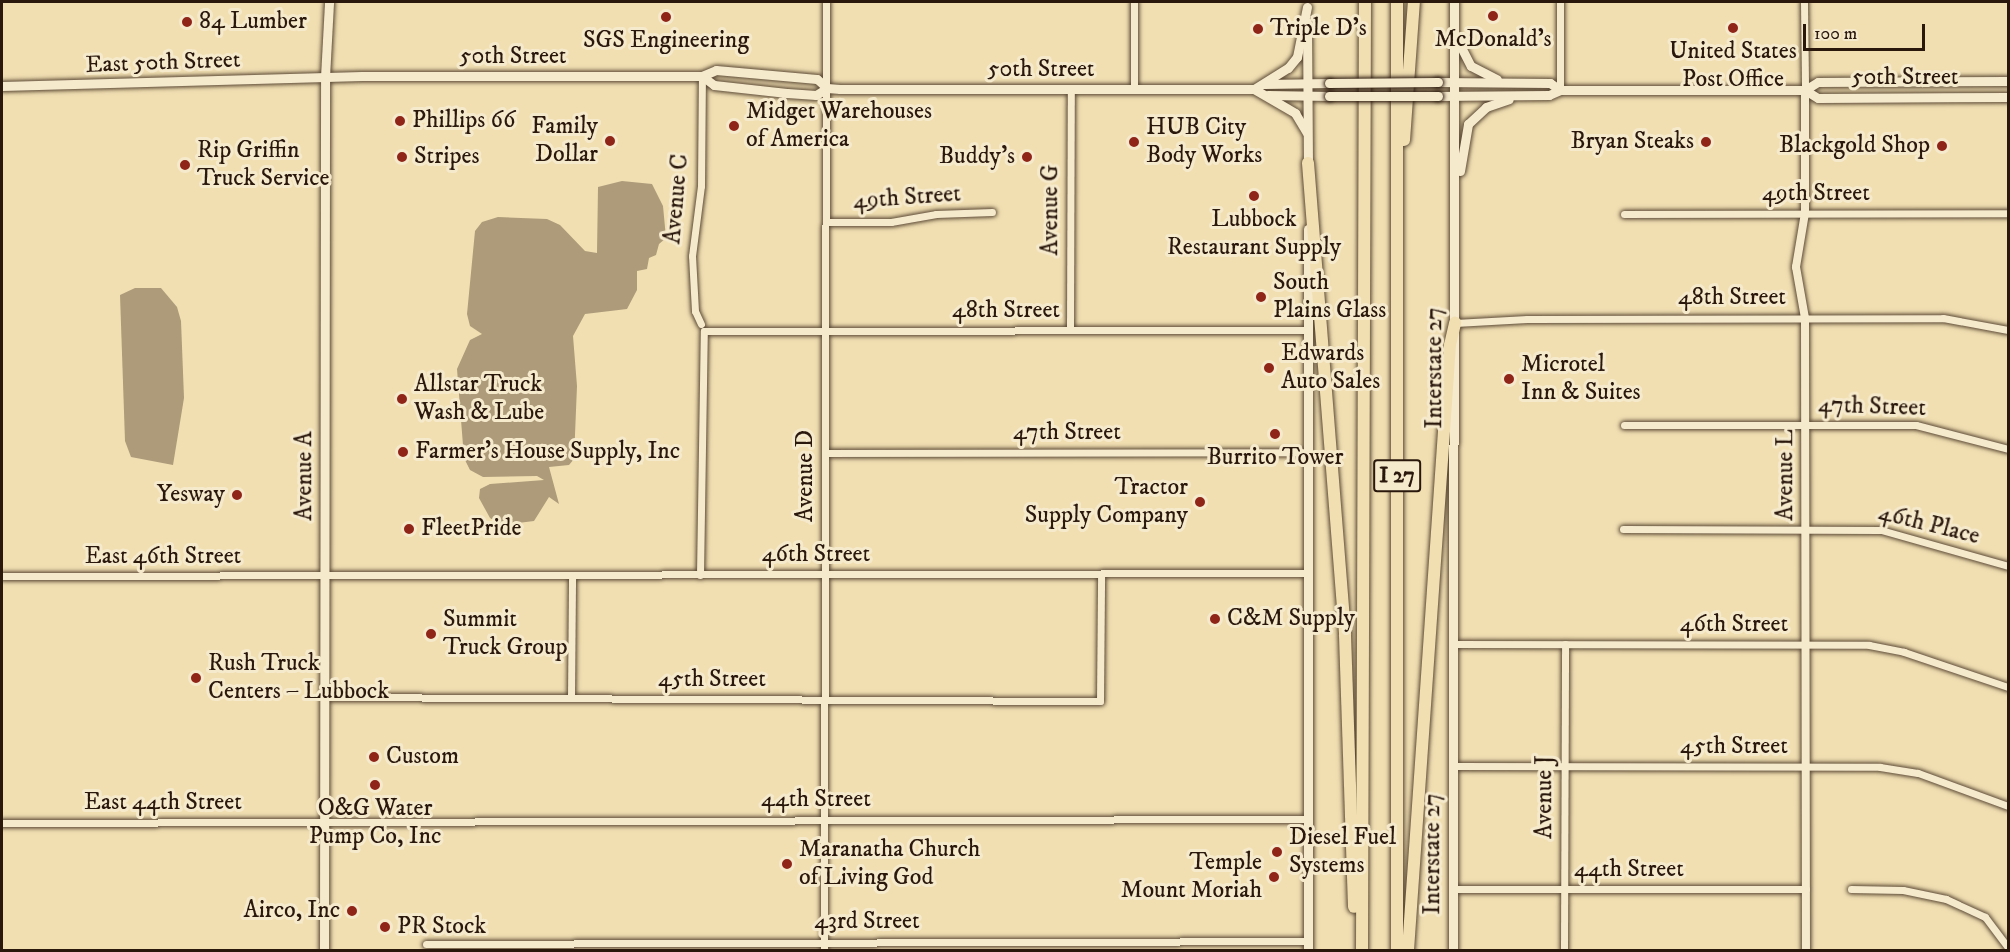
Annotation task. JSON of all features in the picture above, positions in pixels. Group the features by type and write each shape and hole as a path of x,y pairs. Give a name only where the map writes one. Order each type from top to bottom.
{"highway":[{"name":"I 27","path":"1362,951 1365,2"},
{"name":"I 27","path":"1397,2 1397,951"},
{"path":"1396,228 1414,2"},
{"path":"1308,163 1345,635 1356,951"},
{"path":"1408,951 1449,356 1455,323"}],"main road":[{"name":"Avenue A","path":"324,951 325,77 329,2"},
{"name":"Interstate 27","path":"1453,951 1456,197 1454,2"},
{"path":"1307,4 1308,946"},
{"path":"1307,4 1297,57 1288,68 1260,89 1294,113 1308,136"},
{"path":"1455,25 1460,50 1471,66 1505,82"},
{"name":"50th Street","path":"325,77 702,76 716,70 817,79 827,88"},
{"name":"50th Street","path":"702,76 714,85 816,95 827,88 1260,89 1307,83 1438,82 1550,83 1560,90"},
{"name":"East 50th Street","path":"2,86 325,77"},
{"name":"50th Street","path":"1260,89 1308,96 1526,96 1550,95 1560,90 1805,90 1818,82 2008,81"},
{"name":"50th Street","path":"1805,90 1818,98 2008,97"},
{"path":"1456,197 1468,124 1493,103 1526,96"}],"street":[{"name":"Avenue D","path":"824,951 826,2"},
{"path":"1134,2 1134,89"},
{"path":"1560,2 1560,90"},
{"name":"Avenue L","path":"1804,2 1805,213 1796,267 1805,318 1806,951"},
{"name":"Avenue C","path":"700,575 702,328 695,311 692,256 701,186 702,76"},
{"name":"Avenue G","path":"1070,330 1071,89"},
{"name":"49th Street","path":"826,222 891,222 953,212 992,212"},
{"name":"49th Street","path":"1624,214 2008,213"},
{"name":"48th Street","path":"1455,323 1536,319 1959,318 2008,330"},
{"name":"48th Street","path":"702,328 1308,330"},
{"name":"47th Street","path":"1624,425 1922,425 2008,449"},
{"name":"47th Street","path":"825,453 1308,452"},
{"name":"46th Place","path":"1623,529 1891,531 2008,566"},
{"name":"46th Street","path":"324,574 1308,573"},
{"name":"East 46th Street","path":"2,576 324,574"},
{"name":"45th Street","path":"324,697 1100,701 1101,574"},
{"path":"572,575 572,698"},
{"name":"46th Street","path":"1453,644 1806,644 1887,648 2008,687"},
{"name":"Avenue J","path":"1564,951 1565,644"},
{"name":"45th Street","path":"1453,766 1805,767 1908,770 2008,806"},
{"name":"44th Street","path":"324,821 1308,819"},
{"name":"East 44th Street","path":"2,823 324,821"},
{"name":"44th Street","path":"1453,889 1806,889"},
{"path":"1851,889 1903,890 1946,899 1985,917 2008,947"},
{"name":"43rd Street","path":"426,944 824,941 1308,946"}],"shaded area":[{"path":"622,181 652,184 663,206 666,238 659,244 656,255 649,258 647,269 637,271 637,290 627,309 585,314 573,336 577,386 574,459 569,465 549,467 559,504 549,497 534,521 502,525 490,518 479,498 480,489 490,484 544,480 537,476 483,477 470,470 464,458 457,369 470,340 482,334 470,326 467,314 475,231 482,222 498,217 547,219 560,225 585,251 597,253 598,187"},
{"path":"135,288 161,288 177,307 181,321 184,398 173,465 131,457 125,441 120,295"}],"place":[{"name":"McDonald's","path":"1493,16"},
{"name":"SGS Engineering","path":"666,17"},
{"name":"84 Lumber","path":"187,22"},
{"name":"United States Post Office","path":"1733,28"},
{"name":"Triple D's","path":"1258,29"},
{"name":"Phillips 66","path":"400,121"},
{"name":"Midget Warehouses of America","path":"734,126"},
{"name":"Family Dollar","path":"610,141"},
{"name":"HUB City Body Works","path":"1134,142"},
{"name":"Bryan Steaks","path":"1706,142"},
{"name":"Blackgold Shop","path":"1942,146"},
{"name":"Stripes","path":"402,157"},
{"name":"Buddy's","path":"1027,157"},
{"name":"Rip Griffin Truck Service","path":"185,165"},
{"name":"Lubbock Restaurant Supply","path":"1254,196"},
{"name":"South Plains Glass","path":"1261,297"},
{"name":"Edwards Auto Sales","path":"1269,368"},
{"name":"Microtel Inn & Suites","path":"1509,379"},
{"name":"Allstar Truck Wash & Lube","path":"402,399"},
{"name":"Burrito Tower","path":"1275,434"},
{"name":"Farmer's House Supply, Inc","path":"403,452"},
{"name":"Yesway","path":"237,495"},
{"name":"Tractor Supply Company","path":"1200,502"},
{"name":"FleetPride","path":"409,529"},
{"name":"C&M Supply","path":"1215,619"},
{"name":"Summit Truck Group","path":"431,634"},
{"name":"Rush Truck Centers – Lubbock","path":"196,678"},
{"name":"Custom","path":"374,757"},
{"name":"O&G Water Pump Co, Inc","path":"375,785"},
{"name":"Diesel Fuel Systems","path":"1277,852"},
{"name":"Maranatha Church of Living God","path":"787,864"},
{"name":"Temple Mount Moriah","path":"1274,877"},
{"name":"Airco, Inc","path":"352,911"},
{"name":"PR Stock","path":"385,927"}]}
